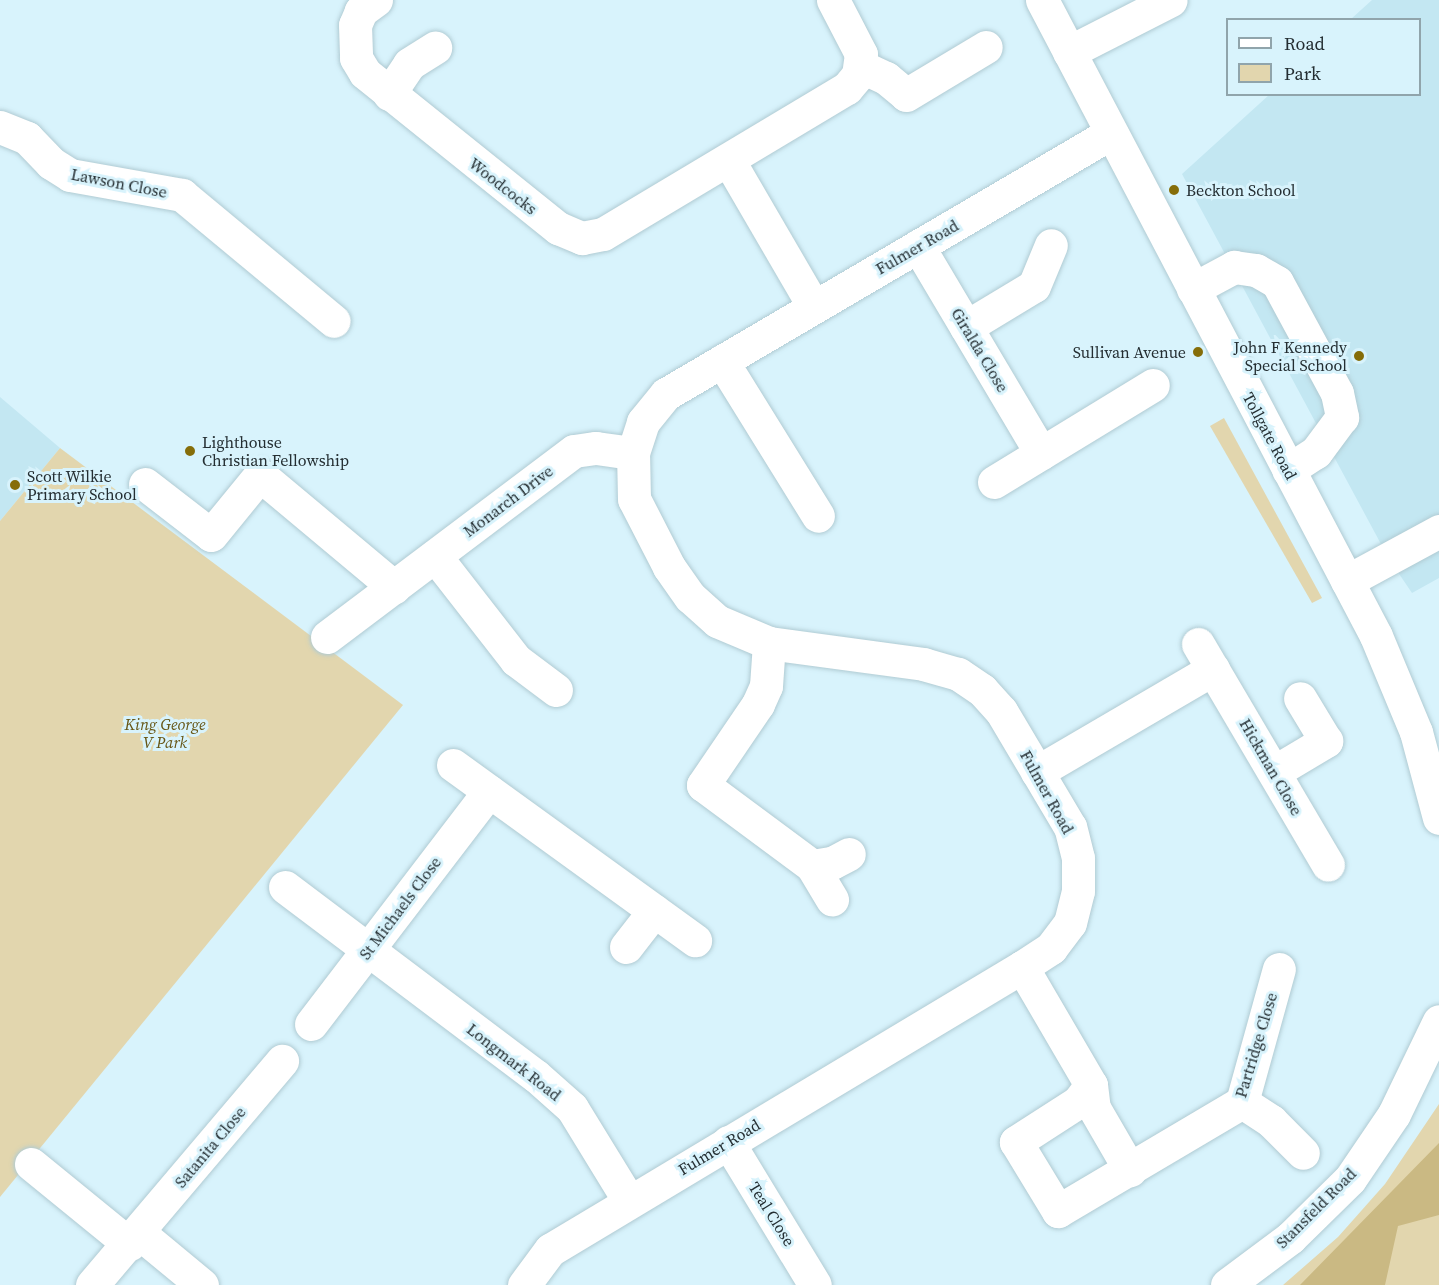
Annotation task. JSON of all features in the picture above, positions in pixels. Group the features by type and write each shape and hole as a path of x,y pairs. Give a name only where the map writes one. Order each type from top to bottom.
{"street":[{"name":"Woodcocks","path":"376,0 361,11 353,42 365,73 558,228 582,238 603,234 729,161 847,88 858,75 860,66"},
{"path":"833,0 853,32 861,54 860,66 886,78 906,95 986,47"},
{"name":"Tollgate Road","path":"1042,0 1376,636 1428,727 1439,818"},
{"path":"1069,52 1172,0"},
{"path":"389,94 409,64 435,48"},
{"name":"Lawson Close","path":"0,126 27,138 51,163 70,176 182,195 334,321"},
{"name":"Fulmer Road","path":"524,1285 550,1250 628,1201 1022,967 1052,948 1070,923 1078,891 1078,858 1070,827 1001,711 982,690 958,674 924,664 769,643 717,621 690,597 669,567 634,499 633,453 643,422 666,394 1111,133"},
{"path":"729,161 814,307"},
{"path":"966,327 1034,286 1051,245"},
{"name":"Giralda Close","path":"918,246 1041,453"},
{"path":"1193,289 1234,267 1256,270 1277,282 1337,393 1342,417 1316,452 1288,470"},
{"path":"722,361 818,516"},
{"path":"994,483 1153,384"},
{"name":"Monarch Drive","path":"327,637 574,451 596,448 633,453"},
{"path":"145,484 212,535 260,475 393,586"},
{"path":"1347,581 1439,531"},
{"path":"435,556 516,660 556,690"},
{"path":"769,643 766,686 758,704 703,784 812,866 832,899"},
{"name":"Hickman Close","path":"1037,772 1205,656 1328,865"},
{"path":"1274,772 1326,741 1300,698"},
{"path":"453,765 695,940"},
{"name":"St Michaels Close","path":"311,1024 489,791"},
{"path":"812,866 832,863 849,854"},
{"name":"Longmark Road","path":"285,886 536,1076 572,1108 628,1201"},
{"path":"626,947 654,912"},
{"path":"1022,967 1091,1085 1094,1108 1130,1170"},
{"name":"Partridge Close","path":"1091,1085 1078,1102 1016,1142 1058,1211 1242,1102 1279,969"},
{"name":"Stansfeld Road","path":"1227,1285 1290,1238 1350,1179 1394,1114 1439,1021"},
{"name":"Satanita Close","path":"92,1285 282,1061"},
{"path":"1242,1102 1271,1121 1303,1154"},
{"name":"Teal Close","path":"728,1142 815,1285"},
{"path":"31,1164 202,1285"}],"shaded area":[{"name":"John F Kennedy Special School","path":"1372,0 1439,0 1439,578 1412,593 1389,559 1182,174 1268,96 1421,96 1421,18 1352,18"},
{"name":"Scott Wilkie Primary School","path":"0,397 60,448 0,521"},
{"path":"1439,1143 1439,1215 1398,1226 1385,1285 1300,1285"}],"green space":[{"path":"1224,418 1322,598 1312,603 1210,426"},
{"name":"King George V Park","path":"60,448 403,705 0,1197 0,521"},
{"path":"1439,1104 1439,1285 1283,1285 1338,1237 1385,1184"}],"place":[{"name":"Beckton School","path":"1174,190"},
{"name":"Sullivan Avenue","path":"1198,352"},
{"name":"John F Kennedy Special School","path":"1359,356"},
{"name":"Lighthouse Christian Fellowship","path":"190,451"},
{"name":"Scott Wilkie Primary School","path":"15,485"}]}
